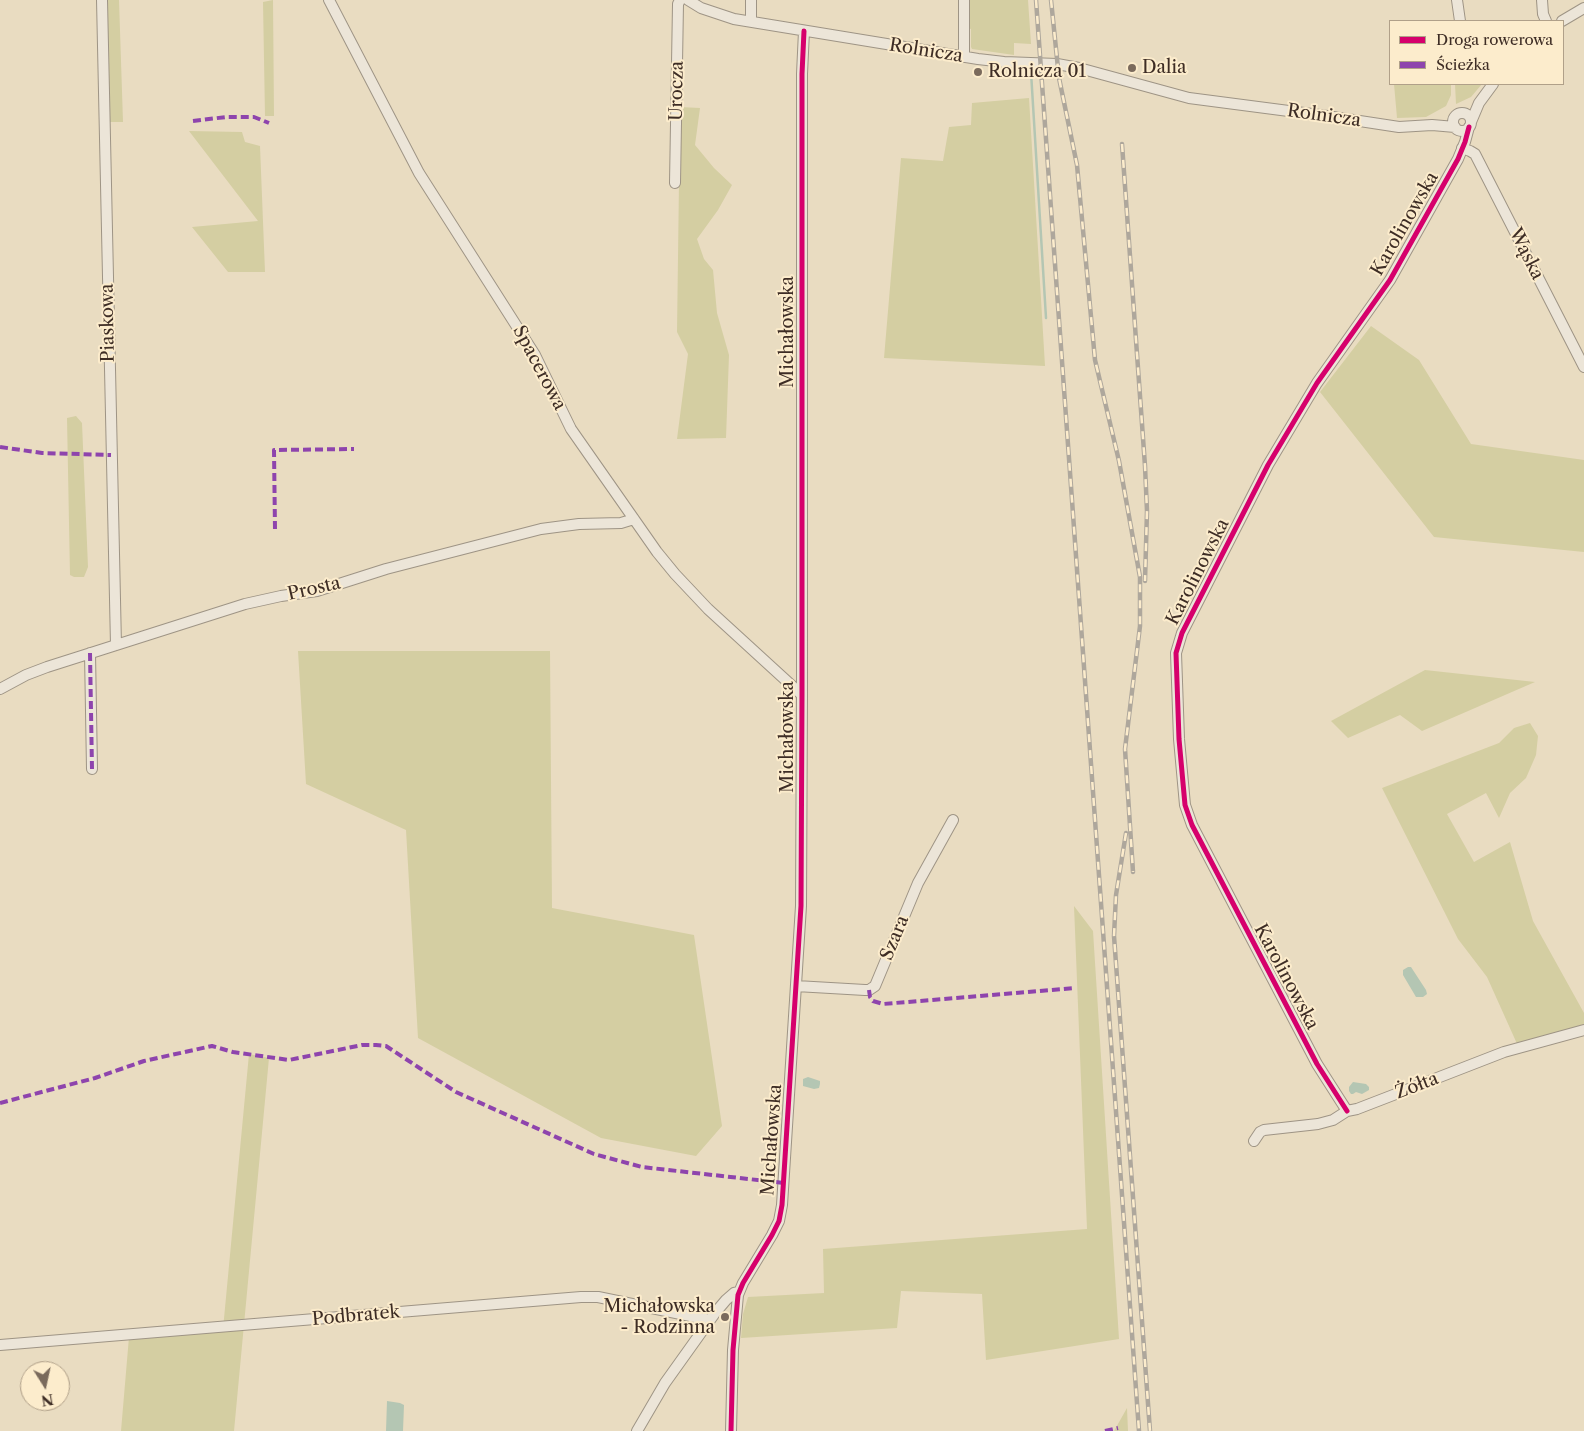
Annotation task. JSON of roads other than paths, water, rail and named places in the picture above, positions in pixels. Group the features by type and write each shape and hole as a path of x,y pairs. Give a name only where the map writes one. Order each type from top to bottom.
{"street":[{"name":"Piaskowa","path":"102,0 116,645"},
{"name":"Spacerowa","path":"329,0 419,173 535,355 571,429 662,558 708,609 802,695"},
{"name":"Urocza","path":"675,183 678,4 680,0"},
{"name":"Rolnicza","path":"688,0 701,8 723,16 751,22 964,57 1004,62 1057,64 1194,99 1327,116 1398,128 1457,121 1462,130 1470,124"},
{"path":"751,0 751,22"},
{"path":"964,0 964,57"},
{"path":"1457,0 1460,20"},
{"path":"1542,0 1546,20"},
{"path":"1564,20 1584,8"},
{"name":"Michałowska","path":"731,1431 733,1344 739,1292 742,1283 772,1235 779,1220 782,1205 796,986 800,906 802,695 802,74 804,31"},
{"name":"Karolinowska","path":"1346,1111 1317,1064 1192,825 1185,805 1179,739 1176,653 1182,633 1268,466 1317,383 1390,280 1456,162 1479,103 1492,85"},
{"name":"Karolinowska","path":"1457,121 1479,103"},
{"path":"1462,148 1457,121 1469,117 1470,124"},
{"name":"Wąska","path":"1462,148 1470,150 1475,154 1584,367"},
{"name":"Prosta","path":"0,689 40,669 245,604 280,596 317,592 386,568 444,555 505,537 541,529 579,524 621,523 634,519"},
{"path":"90,653 92,769"},
{"name":"Szara","path":"796,986 865,990 875,986 918,883 953,820"},
{"name":"Żółta","path":"1254,1141 1260,1132 1264,1130 1333,1120 1346,1111 1357,1109 1504,1052 1584,1030"},
{"path":"637,1431 665,1383 710,1320 726,1300 734,1293 739,1292"},
{"name":"Podbratek","path":"0,1345 582,1297 598,1298 710,1320"}],"waterway":[{"path":"1031,72 1046,318"}],"railway":[{"path":"1036,0 1139,1431"},
{"path":"1051,0 1059,78 1077,165 1095,360 1119,461 1140,577 1140,626 1125,749 1133,872"},
{"path":"1122,144 1145,466 1147,511 1145,581"},
{"path":"1126,833 1116,895 1114,936 1150,1431"}],"place":[{"name":"Dalia","path":"1132,68"},
{"name":"Rolnicza 01","path":"978,72"},
{"name":"Michałowska - Rodzinna","path":"725,1317"}]}
